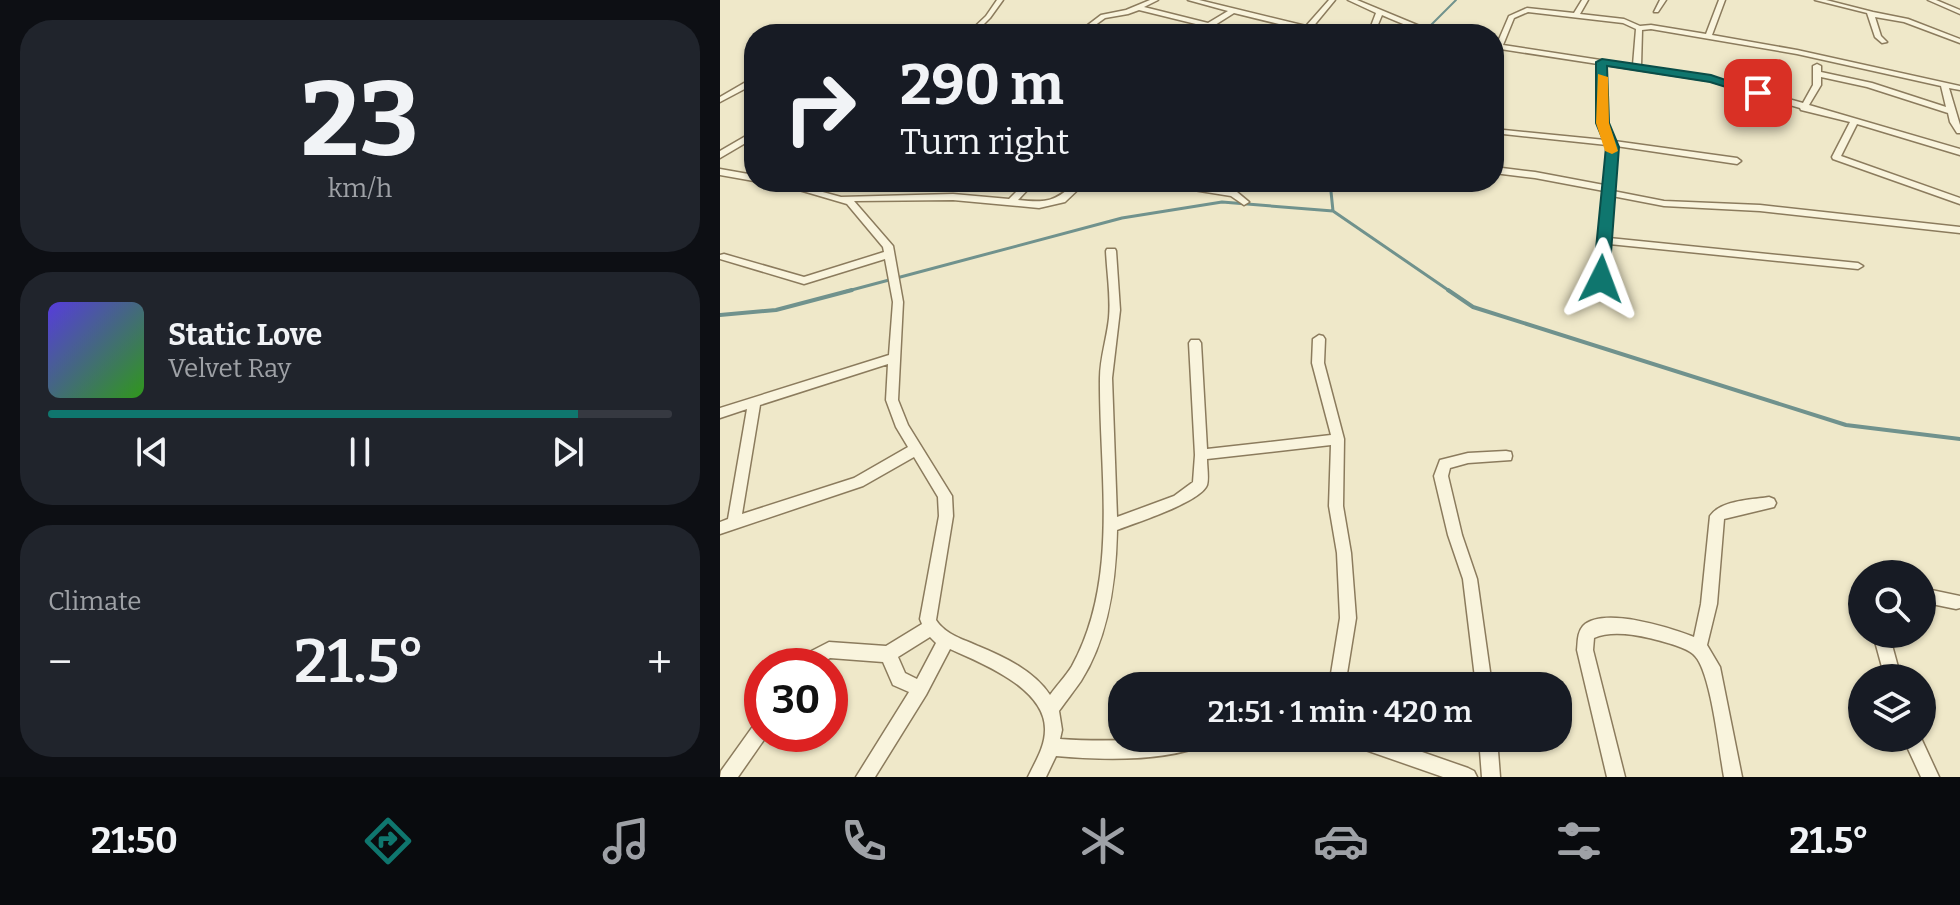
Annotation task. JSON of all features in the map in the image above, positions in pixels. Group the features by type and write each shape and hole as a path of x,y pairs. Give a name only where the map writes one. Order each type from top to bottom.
{"street":[{"path":"981,24 1000,0"},
{"path":"1092,24 1103,16 1140,8 1155,0"},
{"path":"1191,0 1277,24"},
{"path":"1312,24 1332,0"},
{"path":"1576,16 1585,0"},
{"path":"1656,11 1663,0"},
{"path":"1708,37 1722,0"},
{"path":"1818,0 1906,20 1960,41"},
{"path":"1931,0 1960,12"},
{"path":"1356,1 1416,24"},
{"path":"1140,8 1204,24"},
{"path":"1504,31 1511,17 1527,10 1624,21 1639,28 1651,27 1814,56 1960,88"},
{"path":"1210,24 1232,11"},
{"path":"1375,24 1380,11"},
{"path":"1871,14 1878,37 1884,42"},
{"path":"1637,67 1639,28"},
{"path":"1504,48 1711,79 1960,152"},
{"path":"1804,108 1817,85 1814,56"},
{"path":"1601,279 1611,143 1603,123 1602,62"},
{"path":"1869,85 1882,77 1883,70"},
{"path":"1818,74 1869,85 1951,111"},
{"path":"1945,86 1960,131"},
{"path":"720,100 744,87"},
{"path":"1854,123 1836,157 1960,201"},
{"path":"1504,132 1737,161"},
{"path":"720,155 744,141"},
{"path":"1504,171 1608,191 1634,200 1690,207 1759,208 1960,230"},
{"path":"720,172 744,176"},
{"path":"829,192 854,205 879,233 889,254 898,302 892,400 902,427 945,496 946,516 928,619 931,628 946,640 997,662 1031,683 1050,709 1051,747 1037,777"},
{"path":"1013,200 1021,192"},
{"path":"842,198 953,197 1049,203 1074,192"},
{"path":"1222,192 1234,194 1244,202"},
{"path":"1603,240 1858,266"},
{"path":"1050,709 1071,687 1098,628 1106,593 1110,526 1106,373 1114,314 1111,251"},
{"path":"724,257 804,281 889,254"},
{"path":"1319,339 1318,363 1338,439 1336,506 1344,553 1348,618 1339,672"},
{"path":"1110,526 1179,500 1200,485 1195,343"},
{"path":"720,413 894,358"},
{"path":"727,526 754,404"},
{"path":"1201,455 1254,446 1303,446 1338,439"},
{"path":"727,526 858,482 916,449"},
{"path":"1482,672 1470,579 1455,535 1441,476 1445,464 1468,458 1506,456"},
{"path":"1699,647 1709,604 1717,516 1722,512 1769,503"},
{"path":"1936,598 1956,602"},
{"path":"1616,777 1585,650 1586,635 1591,629 1602,626 1647,629 1699,647 1712,667 1733,777"},
{"path":"848,651 888,654 931,628"},
{"path":"865,777 920,689 946,640"},
{"path":"888,654 899,679 920,689"},
{"path":"1051,747 1108,752"},
{"path":"727,777 745,752"},
{"path":"1397,752 1468,777"},
{"path":"1489,752 1491,777"},
{"path":"1918,752 1930,777"}],"waterway":[{"path":"1432,24 1456,0"},
{"path":"1331,192 1333,211"},
{"path":"844,292 1122,218 1222,202 1333,211"},
{"path":"1333,211 1451,292"},
{"path":"720,315 776,310 852,290"},
{"path":"1448,290 1473,307 1846,425 1960,439"}],"slow traffic":[{"path":"1602,77 1603,123 1612,151"}],"route":[{"path":"1601,279 1612,147 1603,123 1602,62 1711,79 1758,93"}]}
